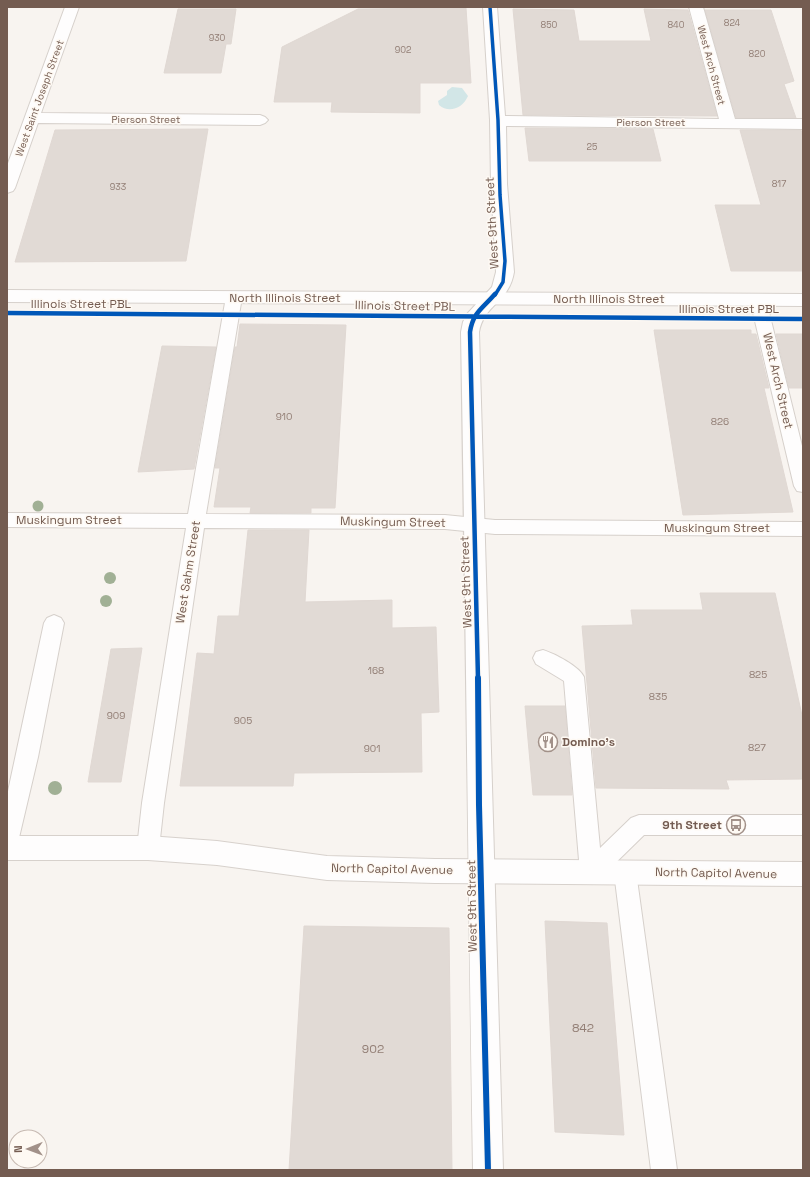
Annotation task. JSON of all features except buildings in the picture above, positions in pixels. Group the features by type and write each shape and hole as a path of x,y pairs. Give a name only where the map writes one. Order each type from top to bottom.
{"street":[{"name":"West Saint Joseph Street","path":"7,188 72,7"},
{"name":"West 9th Street","path":"488,1170 470,324 473,316 484,304 492,299 501,287 505,272 499,184 498,121 490,7"},
{"name":"West Arch Street","path":"696,7 728,123"},
{"name":"Pierson Street","path":"32,118 260,120"},
{"name":"Pierson Street","path":"498,121 803,124"},
{"name":"North Illinois Street","path":"7,296 803,300"},
{"name":"North Capitol Avenue","path":"7,848 148,848 218,853 327,868 803,874"}],"lane":[{"name":"West Sahm Street","path":"148,848 153,803 196,521 234,297"},
{"name":"West Arch Street","path":"758,300 803,486"},
{"name":"Muskingum Street","path":"7,520 445,522 495,527 803,529"},
{"path":"7,842 27,757 54,623"},
{"path":"543,658 574,677 591,872"},
{"path":"591,872 639,825 803,825"},
{"path":"625,872 664,1170"}],"shaded area":[{"path":"452,87 462,88 468,96 463,104 455,108 443,108 439,105 438,101 447,95 447,91"}],"cycle path":[{"path":"488,1170 470,332 472,322 476,314 499,290 503,282 505,272 505,250 500,206 498,120 490,7"},
{"name":"Illinois Street PBL","path":"7,313 398,315 472,318 803,319"}],"place":[{"name":"Domino's","path":"548,742"},
{"name":"9th Street","path":"736,825"}]}
